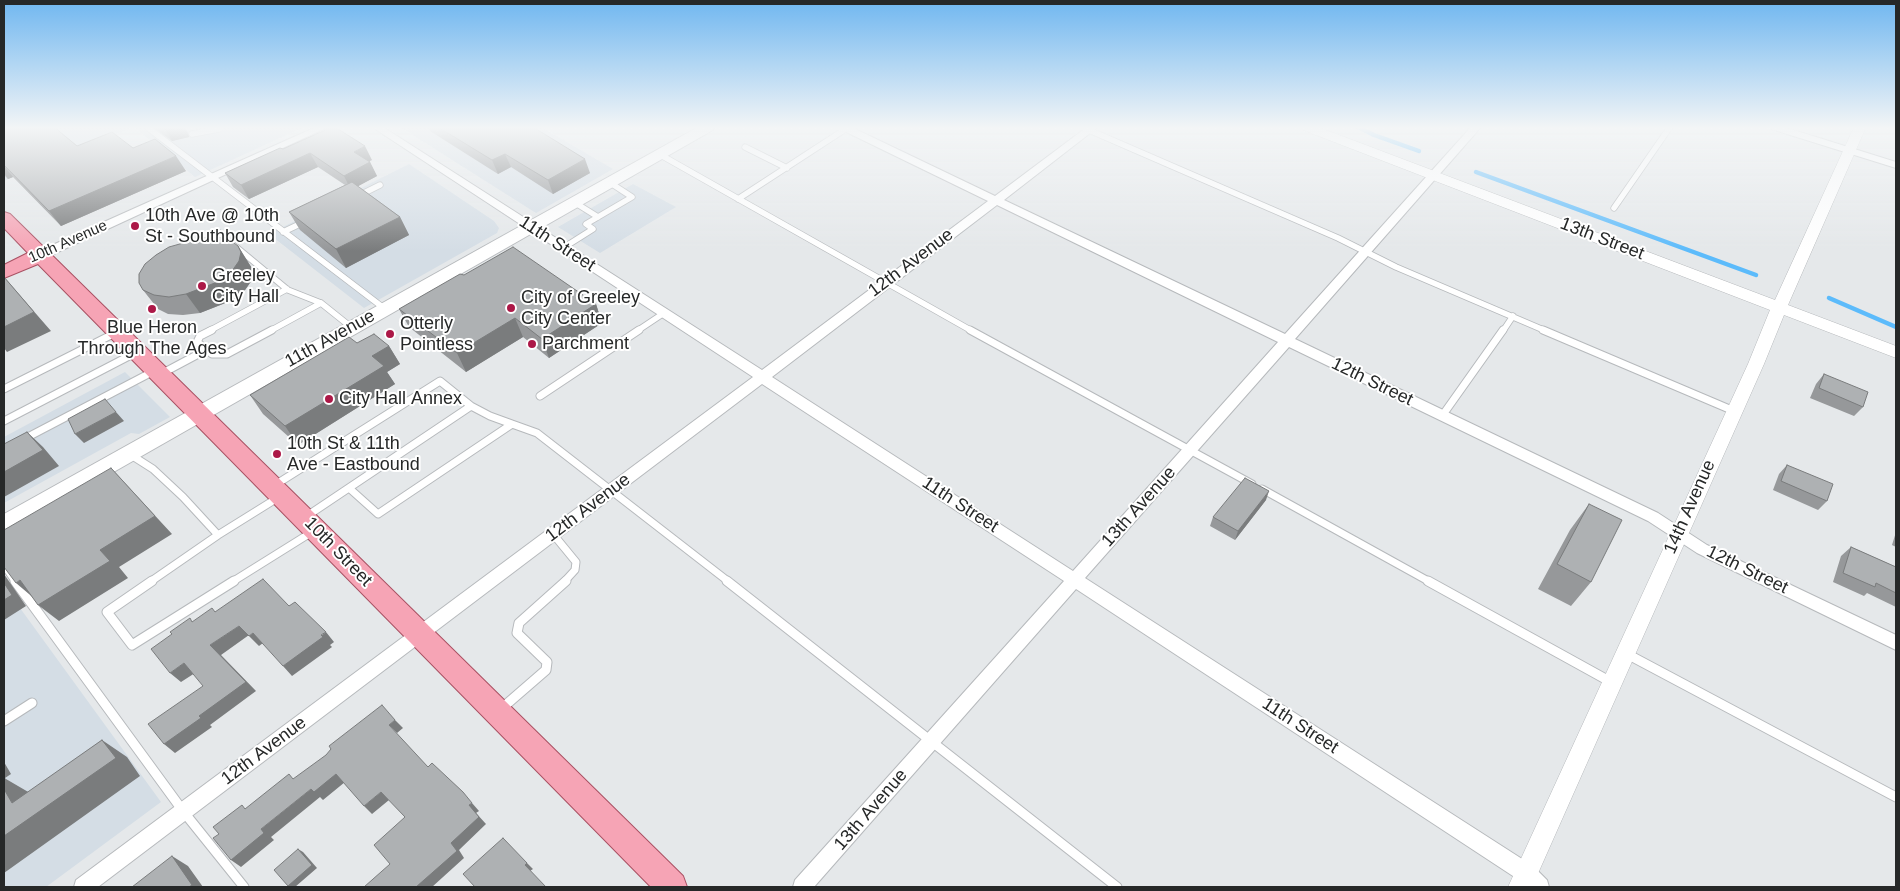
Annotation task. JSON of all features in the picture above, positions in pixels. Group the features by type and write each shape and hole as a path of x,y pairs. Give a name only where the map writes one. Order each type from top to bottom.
{"main road":[{"name":"11th Avenue","path":"4,524 633,169"},
{"name":"10th Street","path":"4,218 117,332 200,412 672,887"},
{"name":"10th Avenue","path":"4,272 41,255"}],"street":[{"name":"10th Avenue","path":"41,255 230,169"},
{"name":"11th Street","path":"442,169 1074,579 1529,883"},
{"name":"12th Street","path":"931,169 1653,517 1702,549 1896,643"},
{"name":"12th Avenue","path":"83,887 420,635 1036,169"},
{"name":"13th Street","path":"1419,169 1896,352"},
{"name":"13th Avenue","path":"802,887 1438,169"},
{"name":"14th Avenue","path":"1529,883 1625,652 1842,169"}],"lane":[{"path":"201,169 385,309"},
{"path":"685,169 885,283 1612,682"},
{"path":"738,199 786,169"},
{"path":"1180,169 1366,251 1396,267 1734,410"},
{"path":"1614,208 1641,169"},
{"path":"563,248 593,229 586,224 632,197 609,182"},
{"path":"354,198 380,185"},
{"path":"574,202 598,217"},
{"path":"283,232 310,219"},
{"path":"218,232 287,289 321,303 351,327"},
{"path":"287,289 200,336 197,342 215,355 227,354 321,303"},
{"path":"540,396 664,313"},
{"path":"1442,416 1513,316"},
{"path":"4,389 117,332"},
{"path":"20,441 206,350"},
{"path":"4,421 138,352"},
{"path":"472,406 349,488 310,523 132,645 107,612 218,535 277,491 440,381 472,406 490,416 537,433 612,490 930,742 1118,887"},
{"path":"349,488 378,514 512,424"},
{"path":"128,453 153,469 183,497 218,535"},
{"path":"497,712 546,670 547,662 517,633 519,623 572,575 575,570 576,562 553,534"},
{"path":"4,565 183,812 244,887"},
{"path":"1625,652 1896,796"},
{"path":"4,721 32,702"}],"shaded area":[{"path":"4,169 34,169 4,181"},
{"path":"185,169 213,169 195,177"},
{"path":"400,169 416,169 494,221 499,228 497,233 364,308 269,234"},
{"path":"466,169 613,169 536,213"},
{"path":"633,184 676,207 600,253 558,227"},
{"path":"125,372 170,417 139,434 131,433 4,503 4,437"},
{"path":"4,586 161,802 46,887 4,887"}],"building":[{"path":"8,169 147,169 49,211"},
{"path":"235,169 276,169 241,185 225,173"},
{"path":"333,169 358,169 344,176"},
{"path":"529,169 568,169 548,180"},
{"path":"352,182 400,217 336,249 289,212"},
{"path":"216,237 229,239 238,246 241,252 239,261 232,271 220,281 186,294 169,297 154,295 143,290 139,283 139,274 145,264 156,255 169,247 201,238"},
{"name":"City of Greeley City Center","path":"513,247 596,304 542,339 515,318 457,353 399,309 460,274 464,275"},
{"path":"4,277 34,312 4,327"},
{"path":"374,334 389,346 372,356 384,366 285,426 250,395 349,337 357,343"},
{"path":"1824,374 1868,392 1863,407 1819,388"},
{"path":"105,399 116,412 75,434 68,419"},
{"path":"27,432 43,450 4,472 4,444"},
{"path":"1787,465 1833,484 1827,501 1781,481"},
{"path":"111,468 155,516 100,550 110,561 38,605 20,580 16,583 4,567 4,530"},
{"path":"1245,478 1269,491 1238,531 1213,517"},
{"path":"1589,504 1622,520 1591,582 1557,564"},
{"path":"1851,547 1896,567 1896,593 1876,583 1875,587 1843,573"},
{"path":"263,579 289,606 295,602 326,632 321,635 323,637 283,666 253,633 249,636 239,626 210,645 246,682 199,716 201,718 164,744 148,724 203,686 184,663 170,673 151,649 190,618 192,622 212,608 215,612"},
{"path":"4,583 12,595 4,600"},
{"path":"382,705 395,720 389,725 428,767 432,763 472,803 469,805 479,817 451,843 457,851 416,887 364,887 390,864 374,845 405,817 381,792 364,806 336,774 314,792 311,789 261,829 264,833 231,860 213,838 219,834 213,827 242,805 245,809 289,774 293,779 326,755 331,749 329,746"},
{"path":"102,740 116,758 4,836 4,789 12,803"},
{"path":"503,838 527,863 525,865 546,887 475,887 463,874"},
{"path":"298,849 312,865 288,886 274,870"},
{"path":"172,856 192,885 189,887 132,887"}],"waterway":[{"path":"1476,172 1756,275"},
{"path":"1829,298 1896,327"}],"place":[{"name":"10th Ave @ 10th St - Southbound","path":"135,226"},
{"name":"Greeley City Hall","path":"202,286"},
{"name":"City of Greeley City Center","path":"511,308"},
{"name":"Blue Heron Through The Ages","path":"152,309"},
{"name":"Otterly Pointless","path":"390,334"},
{"name":"Parchment","path":"532,344"},
{"name":"City Hall Annex","path":"329,399"},
{"name":"10th St & 11th Ave - Eastbound","path":"277,454"}]}
